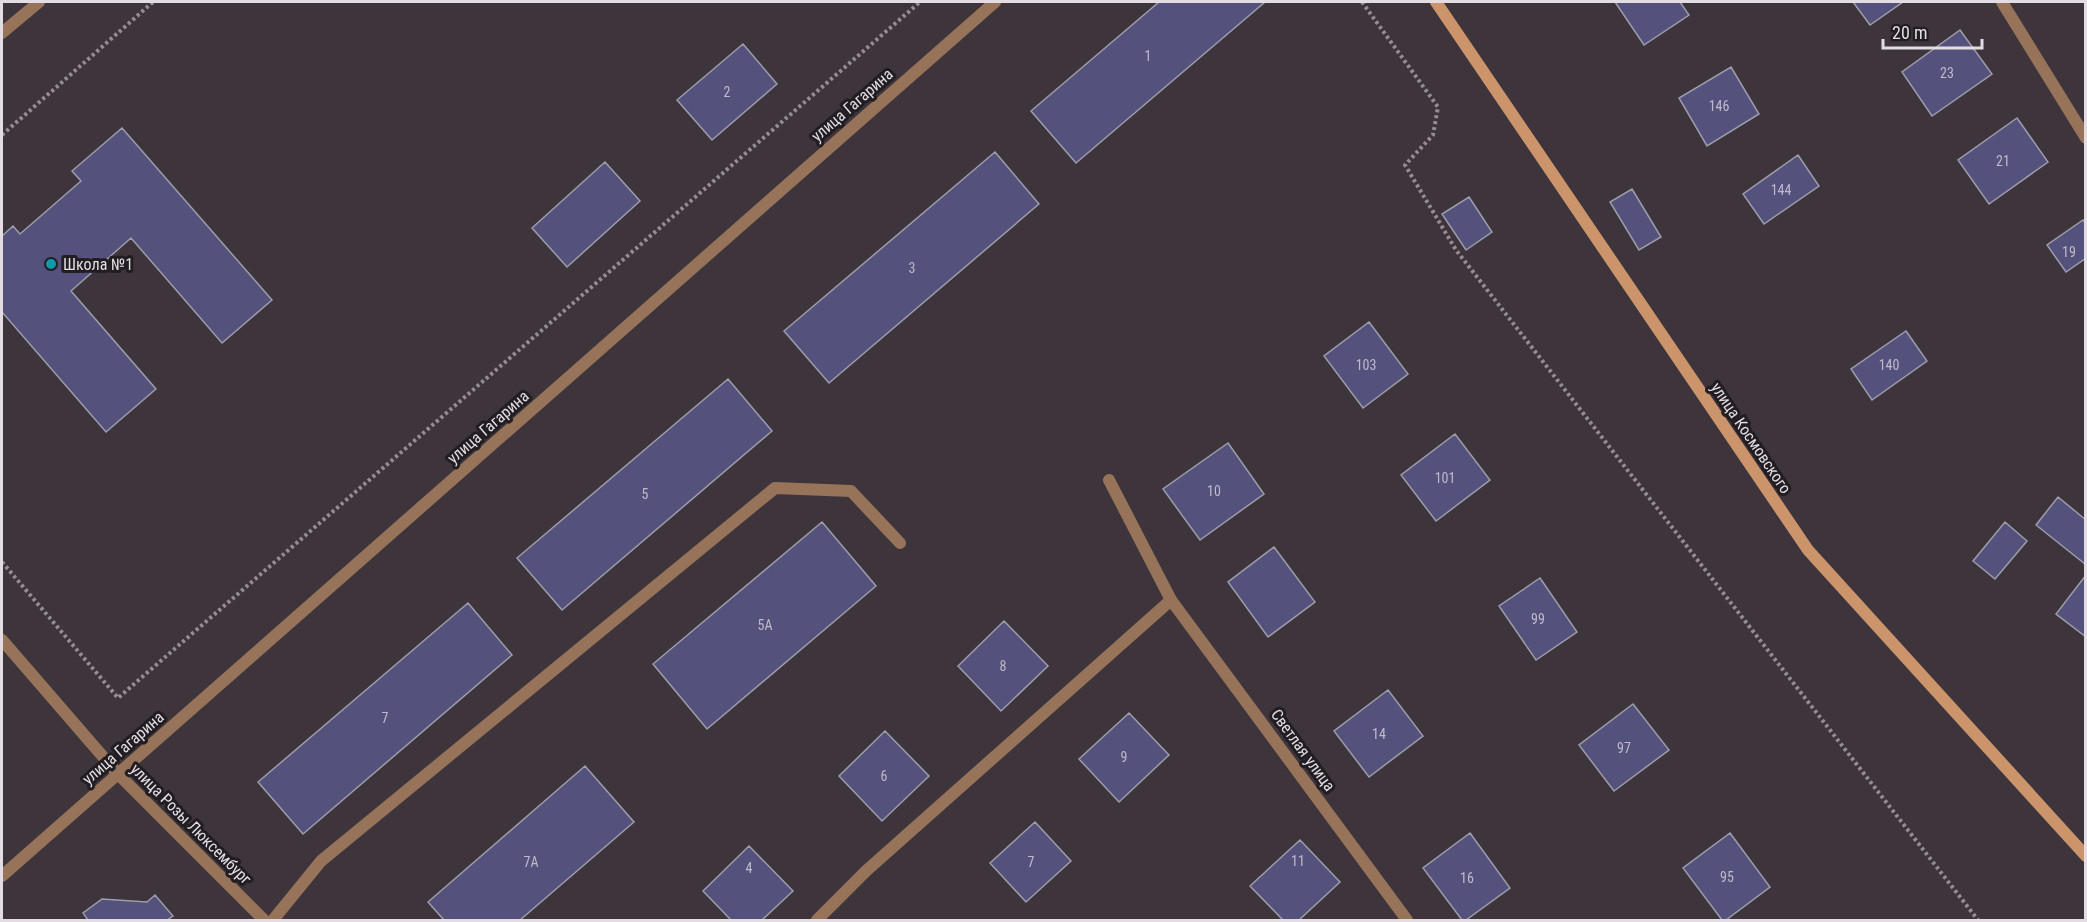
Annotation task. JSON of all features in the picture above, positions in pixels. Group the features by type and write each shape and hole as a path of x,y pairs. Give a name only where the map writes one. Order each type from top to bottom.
{"main road":[{"name":"улица Космовского","path":"1436,2 1808,550 2085,856"}],"street":[{"path":"2,33 39,2"},
{"name":"улица Гагарина","path":"2,876 995,2"},
{"path":"2002,2 2085,138"},
{"name":"Светлая улица","path":"1109,480 1171,600 1407,921"},
{"path":"273,921 321,861 775,488 851,491 900,543"},
{"path":"817,921 866,871 1171,600"},
{"name":"улица Розы Люксембург","path":"2,640 118,774 264,921"}],"path":[{"path":"2,135 153,2"},
{"path":"2,562 118,698 920,2"},
{"path":"1362,2 1438,107 1432,135 1405,165 1456,250 1978,921"}],"building":[{"path":"1159,2 1265,2 1076,163 1031,111"},
{"path":"1615,2 1680,2 1689,15 1644,45"},
{"path":"1853,2 1903,2 1870,25"},
{"path":"1960,30 1992,74 1932,116 1902,72"},
{"path":"743,44 777,84 712,140 677,100"},
{"path":"1731,67 1759,114 1707,146 1679,98"},
{"path":"2017,118 2048,162 1989,204 1958,160"},
{"name":"Школа №1","path":"122,128 272,300 222,343 131,238 71,291 156,389 106,432 2,312 2,236 13,226 20,234 81,181 72,171"},
{"path":"995,152 1039,204 829,383 784,331"},
{"path":"1798,155 1819,186 1764,224 1743,194"},
{"path":"605,162 640,201 567,267 532,228"},
{"path":"1632,189 1661,237 1639,250 1610,202"},
{"path":"1469,197 1492,232 1466,250 1442,214"},
{"path":"2083,220 2086,224 2086,258 2066,272 2047,245"},
{"path":"1369,322 1408,374 1363,408 1324,356"},
{"path":"1906,331 1927,361 1872,400 1851,369"},
{"path":"728,379 772,431 562,610 517,558"},
{"path":"1455,434 1490,480 1436,521 1401,475"},
{"path":"1228,443 1264,494 1200,540 1163,489"},
{"path":"2058,497 2086,520 2085,564 2036,525"},
{"path":"822,522 876,586 707,729 653,664"},
{"path":"2005,522 2027,541 1995,579 1973,561"},
{"path":"1274,547 1315,602 1268,637 1228,582"},
{"path":"2086,575 2086,637 2056,614"},
{"path":"1540,578 1577,632 1536,660 1499,606"},
{"path":"468,603 512,655 303,834 258,782"},
{"path":"1004,621 1048,666 1001,711 958,666"},
{"path":"1388,690 1423,736 1369,777 1334,731"},
{"path":"1633,704 1669,750 1614,791 1579,745"},
{"path":"1129,713 1169,755 1119,802 1079,759"},
{"path":"885,731 929,776 882,821 839,776"},
{"path":"585,766 634,822 520,920 444,920 428,902"},
{"path":"1035,822 1071,861 1026,902 990,863"},
{"path":"1470,833 1510,888 1466,920 1462,920 1423,868"},
{"path":"1730,833 1770,887 1726,920 1722,920 1683,868"},
{"path":"1300,840 1340,882 1299,920 1283,920 1250,886"},
{"path":"749,846 793,891 762,920 731,920 703,891"},
{"path":"155,895 173,916 167,920 88,920 83,913 102,899 147,902"}],"place":[{"name":"Школа №1","path":"51,264"}]}
